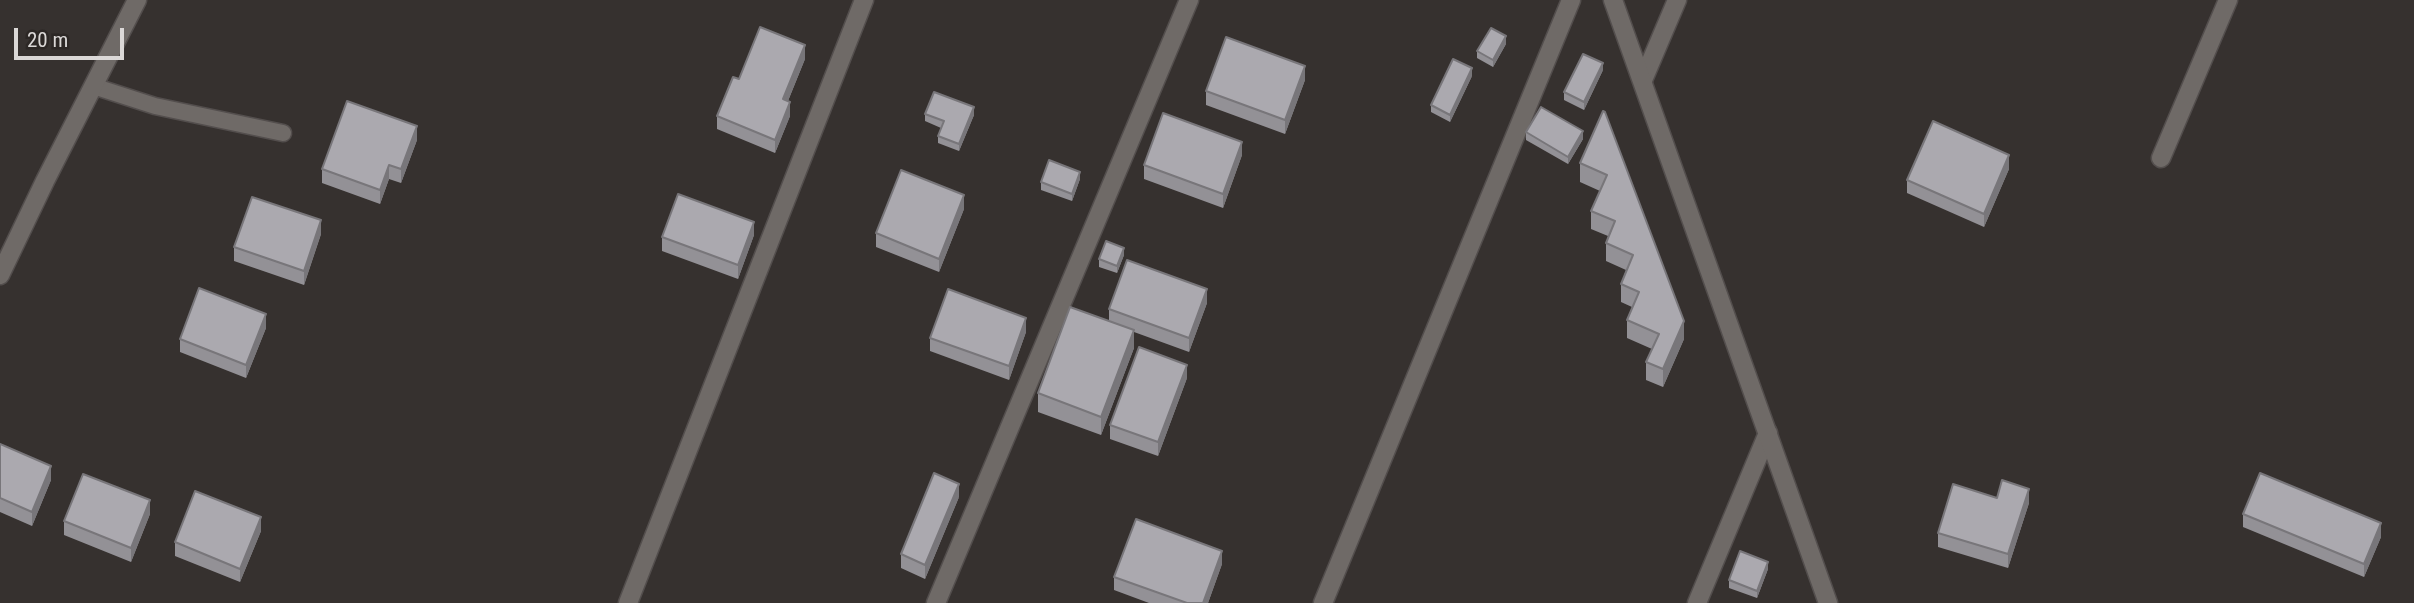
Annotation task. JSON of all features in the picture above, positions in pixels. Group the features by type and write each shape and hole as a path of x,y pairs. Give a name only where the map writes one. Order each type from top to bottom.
{"street":[{"path":"0,275 137,0"},
{"path":"628,603 864,0"},
{"path":"936,603 1189,0"},
{"path":"1323,603 1571,0"},
{"path":"1613,0 1828,603"},
{"path":"1643,80 1677,0"},
{"path":"2161,158 2228,0"},
{"path":"1697,603 1768,433"}],"lane":[{"path":"93,86 155,106 283,133"}],"building":[{"path":"760,27 805,45 783,99 790,102 775,140 717,116 733,77 739,79"},
{"path":"1491,28 1506,36 1493,60 1477,51"},
{"path":"1226,37 1305,66 1285,120 1206,91"},
{"path":"1583,54 1603,63 1584,102 1564,92"},
{"path":"1453,59 1472,68 1450,115 1431,105"},
{"path":"934,92 974,107 959,144 938,136 944,121 925,114"},
{"path":"347,101 417,126 401,169 389,165 380,190 322,169"},
{"path":"1541,107 1583,131 1568,157 1526,132"},
{"path":"1603,111 1684,321 1663,369 1646,362 1659,334 1627,320 1639,292 1621,284 1633,255 1606,243 1615,221 1591,211 1607,175 1580,163"},
{"path":"1163,113 1242,142 1223,194 1144,165"},
{"path":"1933,121 2009,155 1984,214 1907,180"},
{"path":"1049,160 1080,172 1072,194 1041,182"},
{"path":"901,170 964,195 939,259 876,233"},
{"path":"678,194 754,222 738,265 662,237"},
{"path":"252,197 321,220 304,271 234,247"},
{"path":"1106,241 1124,248 1117,266 1099,259"},
{"path":"1127,260 1207,289 1189,338 1109,309"},
{"path":"199,288 266,314 246,365 180,339"},
{"path":"948,289 1026,318 1009,366 930,338"},
{"path":"1070,307 1134,330 1101,417 1038,393"},
{"path":"1139,347 1187,365 1158,442 1110,425"},
{"path":"0,444 51,466 32,512 0,498"},
{"path":"934,473 959,484 925,565 901,554"},
{"path":"2260,473 2381,523 2364,564 2243,514"},
{"path":"83,474 150,500 131,548 64,521"},
{"path":"2002,480 2029,489 2008,554 1938,533 1953,484 1997,498"},
{"path":"195,491 261,517 240,569 175,542"},
{"path":"1136,519 1222,551 1203,603 1187,603 1114,577"},
{"path":"1740,551 1768,562 1757,591 1729,580"}]}
